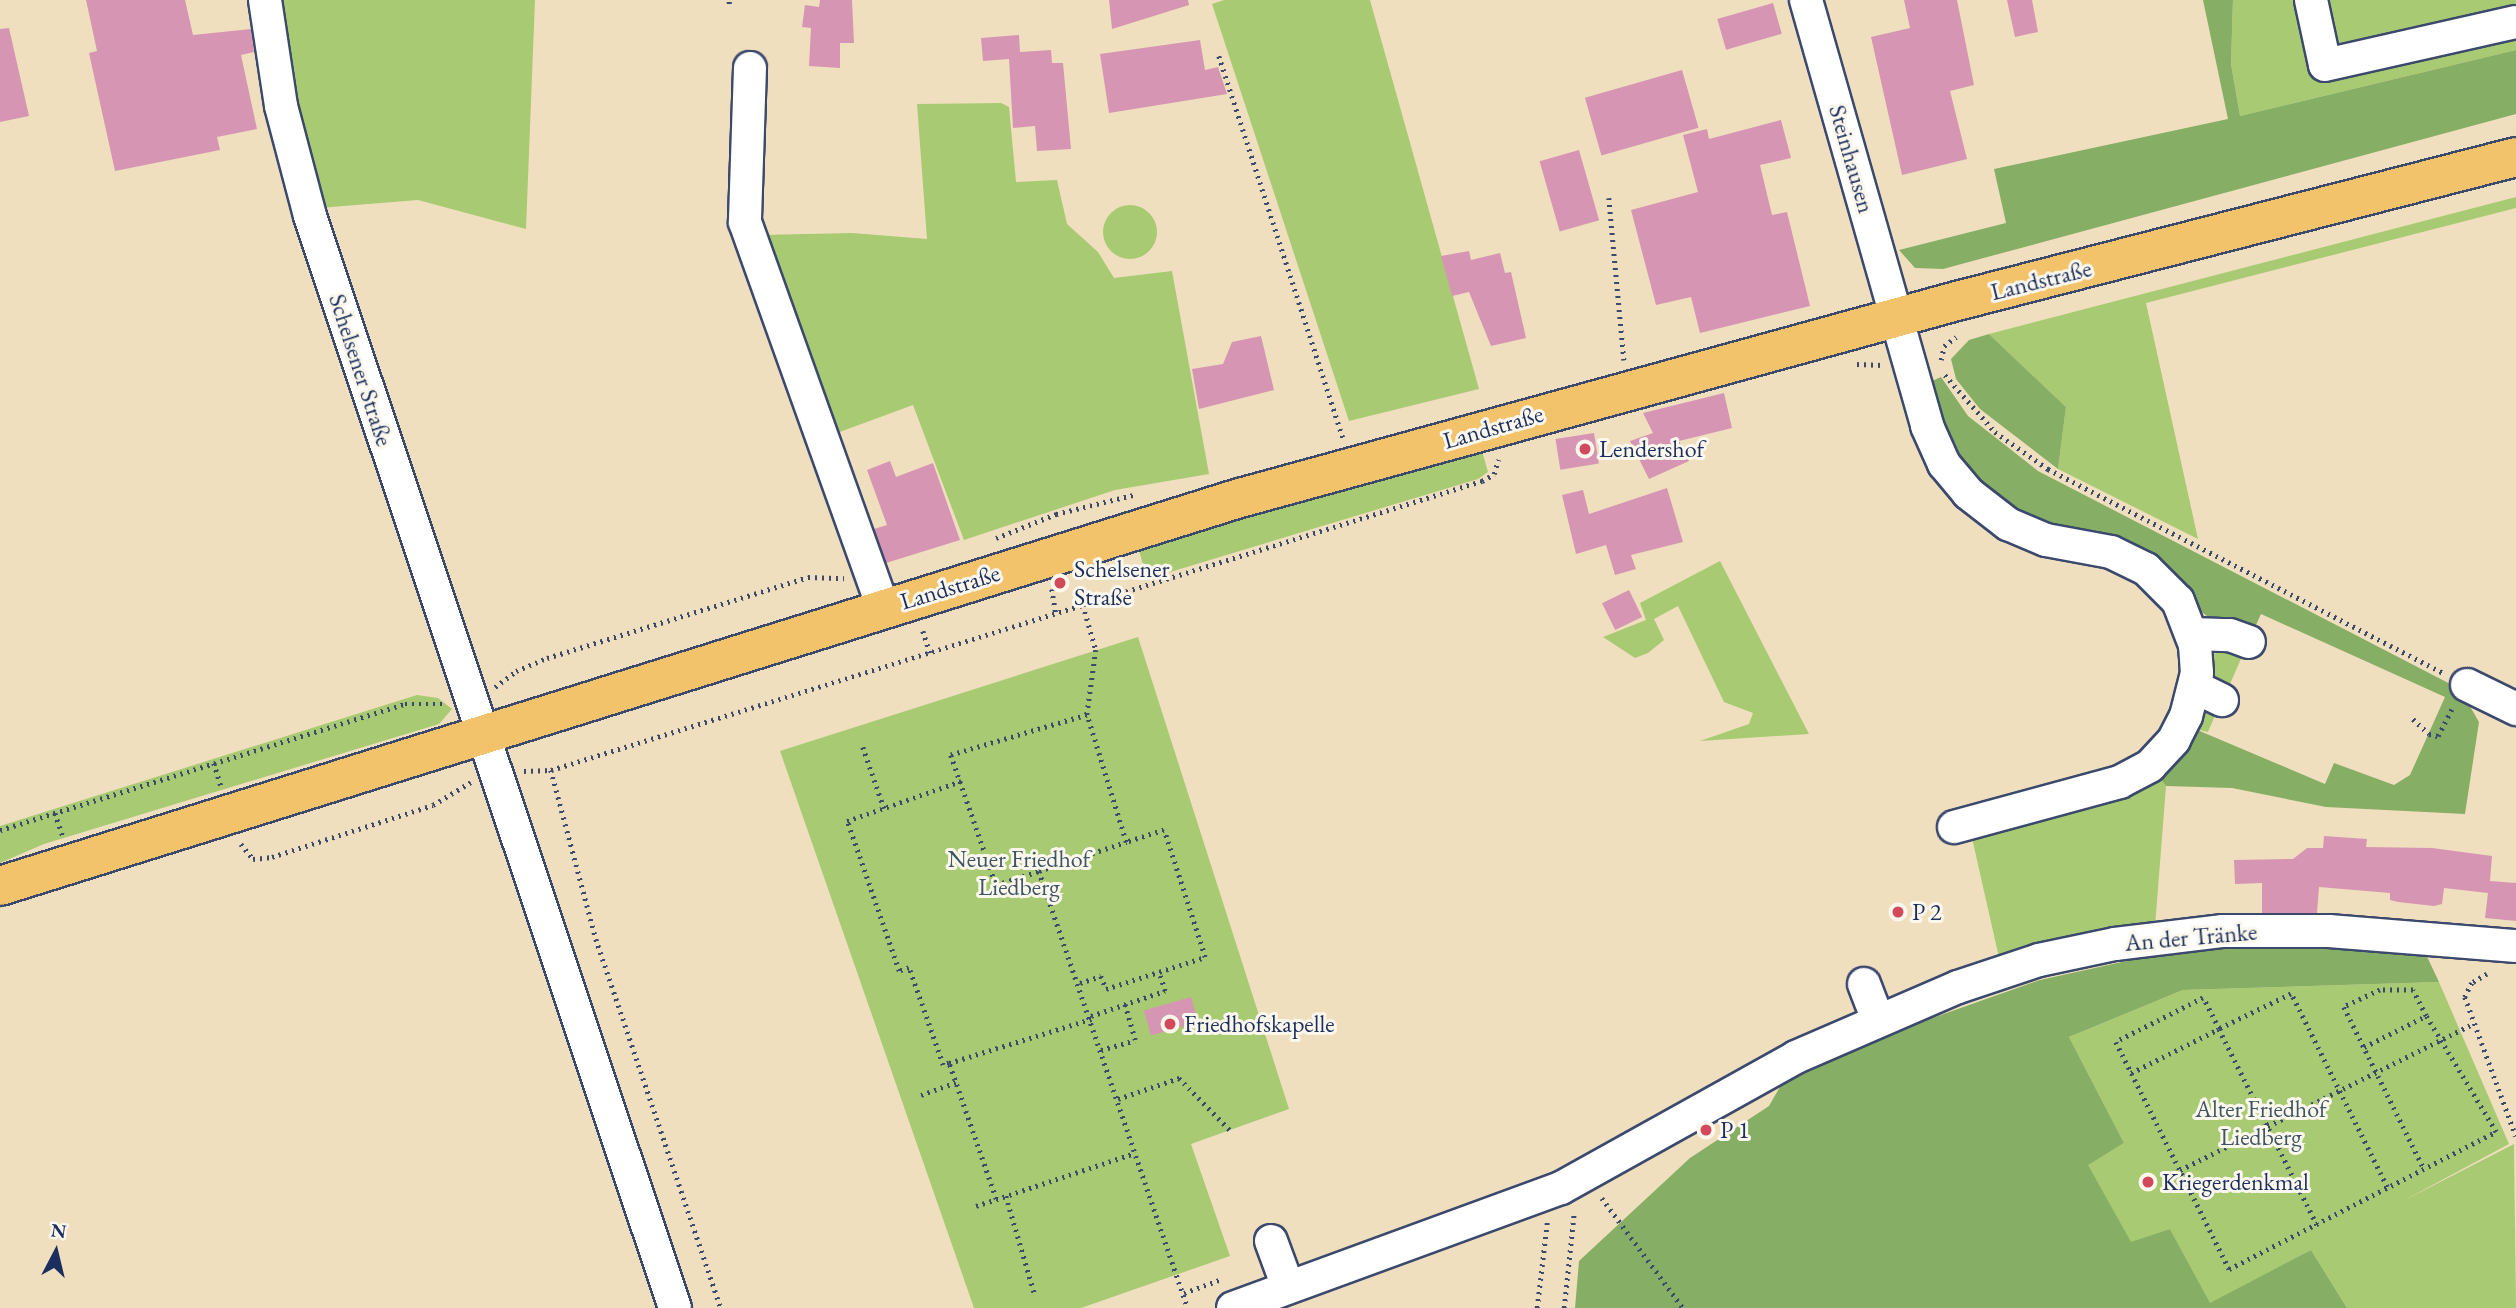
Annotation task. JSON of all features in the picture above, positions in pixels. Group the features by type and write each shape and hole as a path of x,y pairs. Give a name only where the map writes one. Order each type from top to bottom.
{"main road":[{"name":"Landstraße","path":"0,886 883,608 1351,467 1897,317 2516,157"}],"street":[{"name":"Schelsener Straße","path":"265,0 281,106 299,179 481,734 675,1308"},
{"name":"Steinhausen","path":"1806,0 1908,360 1935,445 1968,494 2026,533 2111,552 2146,569 2173,593 2192,634"},
{"path":"2311,0 2325,65 2516,22"},
{"path":"750,68 746,222 883,608"},
{"path":"1954,827 2135,776 2174,740 2209,693 2192,634 2230,635 2249,642"},
{"path":"2467,685 2516,709"},
{"name":"An der Tränke","path":"1233,1308 1581,1178 1796,1057 1878,1020 1999,972 2077,951 2154,938 2258,931 2329,931 2516,946"},
{"path":"1864,984 1878,1020"},
{"path":"1271,1241 1288,1287"}],"path":[{"path":"1219,56 1351,467"},
{"path":"1609,198 1620,351 1631,388"},
{"path":"1962,334 1941,351 1946,377 1973,411 2020,451 2467,685 2438,736 2428,734 2413,719"},
{"path":"1850,363 1872,366 1908,360"},
{"path":"0,830 214,763 244,852 262,859 433,805 461,785 495,775 551,770 1486,480 1494,474 1504,452"},
{"path":"1056,613 1052,586 1060,583"},
{"path":"1082,605 1096,650 1087,715 1126,842"},
{"path":"1080,983 1101,976 1106,989 1205,957 1164,830 996,886 951,755 1087,715"},
{"path":"863,747 884,808"},
{"path":"551,770 596,939 721,1308"},
{"path":"961,781 847,821 900,971 909,968 943,1065 1164,991 1158,972"},
{"path":"1039,871 1080,983 1188,1308"},
{"path":"2492,973 2476,980 2467,992 2473,1024 2516,1136"},
{"path":"2317,1225 2203,998 2116,1042 2229,1269 2317,1225 2496,1132 2437,1039 2413,990 2380,990 2344,1007 2424,1169"},
{"path":"2131,1073 2291,994 2387,1187"},
{"path":"1101,1049 1135,1040 1125,1004"},
{"path":"2364,1047 2426,1016"},
{"path":"2179,1170 2437,1039 2473,1024"},
{"path":"949,1063 996,1199"},
{"path":"1118,1099 1179,1078 1230,1130"},
{"path":"921,1095 956,1082"},
{"path":"976,1206 1135,1153"},
{"path":"1564,1308 1581,1178"},
{"path":"1006,1196 1035,1296"},
{"path":"1611,1207 1681,1305"},
{"path":"1537,1308 1542,1243 1551,1216"}],"green space":[{"path":"279,0 535,0 526,229 418,200 319,208 296,131"},
{"path":"1224,0 1370,0 1479,389 1349,421 1212,4"},
{"path":"2203,0 2233,0 2231,64 2240,116 2516,50 2516,114 1943,269 1915,268 1899,250 2006,223 1994,169 2228,119"},
{"path":"2233,0 2516,0 2516,50 2240,116 2231,64"},
{"path":"1001,103 1009,107 1016,182 1057,180 1067,224 1098,252 1114,278 1172,271 1209,474 1115,490 964,540 913,405 826,437 756,235 852,233 927,239 917,104"},
{"path":"2516,197 2516,208 2146,303 2198,539 2058,469 2066,407 1989,334"},
{"path":"1130,205 1149,213 1157,232 1149,251 1130,259 1111,251 1103,232 1111,213"},
{"path":"1989,334 2066,407 2058,469 1980,409 1956,379 1951,359 1969,340"},
{"path":"1941,377 1968,416 2038,471 2460,689 2479,722 2465,814 2326,807 2232,788 2166,786 2159,777 2178,759 2195,729 2325,784 2334,763 2394,785 2410,775 2445,697 2261,614 2256,625 2208,617 2192,604 2014,508 1971,473 1944,430 1932,381"},
{"path":"1482,451 1488,472 1478,479 1147,579 1137,543"},
{"path":"1720,561 1809,734 1700,741 1749,724 1753,713 1724,702 1678,606 1654,619 1664,640 1648,653 1635,658 1603,637 1646,620 1640,603"},
{"name":"Neuer Friedhof Liedberg","path":"1138,637 1289,1109 1191,1144 1230,1256 1081,1308 974,1308 780,751"},
{"path":"2224,649 2243,654 2227,691 2210,677 2210,656"},
{"path":"417,695 438,698 452,709 439,724 44,844 0,863 0,826"},
{"path":"2208,710 2217,711 2208,732 2195,729 2178,759 2159,777 2166,786 2155,927 2000,962 1972,838 2116,793"},
{"path":"2282,943 2423,948 2439,982 2183,990 2069,1037 2124,1143 2088,1165 2131,1242 2170,1229 2210,1303 2311,1250 2347,1308 1575,1308 1579,1261 1690,1158 1769,1106 1781,1085 1890,1033 2040,980 2163,953"},
{"name":"Alter Friedhof Liedberg","path":"2439,982 2509,1144 2401,1202 2514,1144 2516,1308 2347,1308 2311,1250 2210,1304 2170,1229 2131,1243 2087,1165 2124,1143 2069,1037 2183,990"}],"building":[{"path":"86,0 185,0 193,35 251,29 254,52 241,55 257,129 217,137 220,150 115,171 89,53 97,51"},
{"path":"820,0 852,0 854,43 840,43 840,68 809,66 811,28 802,27 805,5 819,7"},
{"path":"1109,0 1188,0 1189,5 1112,29"},
{"path":"1904,0 1957,0 1974,85 1950,91 1967,159 1902,175 1871,37 1910,28"},
{"path":"2007,0 2032,0 2038,32 2015,37"},
{"path":"1773,3 1782,34 1726,50 1717,19"},
{"path":"9,28 29,116 0,122 0,29"},
{"path":"1019,35 1020,52 1051,50 1052,63 1063,63 1071,149 1037,151 1035,126 1013,128 1009,59 983,61 981,38"},
{"path":"1200,40 1205,70 1218,67 1227,94 1109,113 1100,54"},
{"path":"1682,70 1699,128 1601,156 1585,98"},
{"path":"1781,120 1791,158 1760,165 1772,215 1787,212 1810,306 1700,333 1691,297 1656,305 1631,210 1698,192 1683,135 1707,129 1709,139"},
{"path":"1579,150 1599,220 1560,231 1540,161"},
{"path":"1469,251 1471,260 1500,253 1505,273 1511,272 1526,338 1491,346 1469,292 1452,296 1441,256"},
{"path":"1261,336 1274,390 1199,409 1192,369 1223,364 1232,342"},
{"path":"1724,393 1732,428 1679,441 1689,461 1649,479 1630,441 1653,433 1643,413"},
{"path":"1594,433 1599,464 1560,470 1555,439"},
{"path":"890,461 896,477 933,463 960,540 886,563 874,529 887,525 867,470"},
{"path":"1667,488 1683,542 1631,555 1636,569 1615,575 1606,545 1576,554 1562,495 1583,490 1589,514"},
{"path":"1629,590 1642,617 1615,630 1602,603"},
{"path":"2324,836 2367,839 2366,847 2432,848 2492,856 2490,881 2516,883 2516,921 2485,918 2488,893 2444,888 2442,904 2434,906 2390,900 2390,893 2319,887 2317,913 2262,913 2262,883 2235,884 2234,860 2293,859 2307,848 2323,848"},
{"name":"Friedhofskapelle","path":"1191,997 1198,1022 1151,1035 1144,1011"}],"place":[{"name":"Lendershof","path":"1585,449"},
{"name":"Schelsener Straße","path":"1060,583"},
{"name":"P 2","path":"1898,912"},
{"name":"Friedhofskapelle","path":"1170,1024"},
{"name":"P 1","path":"1706,1130"},
{"name":"Kriegerdenkmal","path":"2148,1182"}]}
